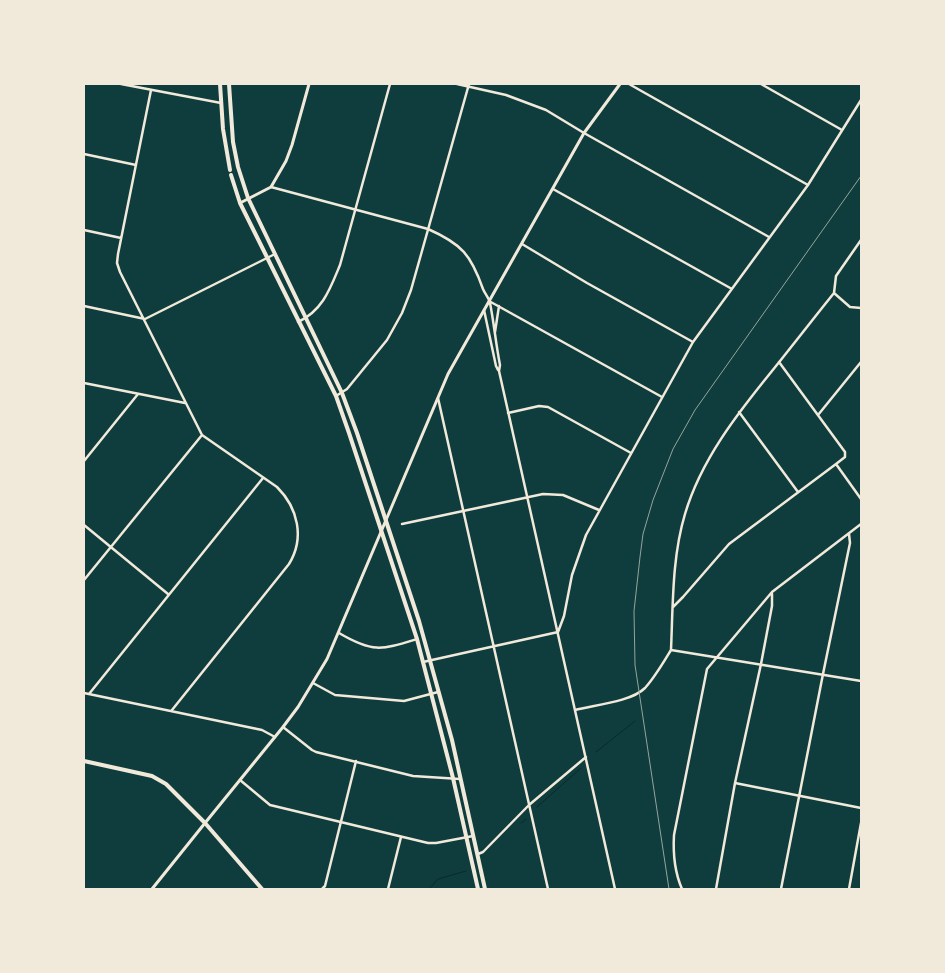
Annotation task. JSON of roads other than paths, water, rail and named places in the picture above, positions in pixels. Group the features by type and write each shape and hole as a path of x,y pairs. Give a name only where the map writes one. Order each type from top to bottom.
{"main road":[{"path":"220,84 223,129 231,173 240,203 266,259 336,396 417,639 453,778 478,889"},
{"path":"229,84 233,142 238,167 248,198 342,393 402,567 452,740 485,889"},
{"path":"84,761 157,778 166,784 205,823 262,889"}],"street":[{"path":"121,84 221,103"},
{"path":"240,203 271,187 286,161 292,145 309,84"},
{"path":"298,322 316,311 330,288 340,265 390,84"},
{"path":"457,84 468,85 522,100 546,110 769,237"},
{"path":"152,889 283,727 327,659 448,374 584,133 620,84"},
{"path":"629,84 808,185"},
{"path":"761,84 842,130"},
{"path":"336,396 342,393 387,340 402,313 411,290 468,85"},
{"path":"151,90 117,263 202,435 284,494 294,511 298,532 296,550 292,559 172,710"},
{"path":"558,632 564,616 572,575 586,535 693,342 808,185 861,100"},
{"path":"84,154 136,164"},
{"path":"271,187 428,229 447,237 468,256 479,276 483,290 490,300 662,398"},
{"path":"552,189 732,289"},
{"path":"84,230 121,238"},
{"path":"575,710 632,696 637,693 653,678 671,650 678,550 684,515 692,492 708,460 739,412 834,294 836,276 860,245 861,240"},
{"path":"522,244 587,283 693,342"},
{"path":"84,306 145,319 275,254"},
{"path":"834,294 850,308 861,308"},
{"path":"490,300 500,365 499,371"},
{"path":"495,336 499,306"},
{"path":"484,310 528,497 615,889"},
{"path":"673,607 729,544 836,464 846,454 779,362"},
{"path":"818,415 861,362"},
{"path":"84,383 186,403"},
{"path":"84,459 138,394"},
{"path":"438,397 548,889"},
{"path":"508,413 539,406 548,407 631,453"},
{"path":"739,412 798,492"},
{"path":"84,580 202,435"},
{"path":"836,464 861,499"},
{"path":"88,694 263,478"},
{"path":"402,524 544,494 563,495 599,510"},
{"path":"682,889 679,882 675,855 674,835 706,672 772,592 861,524"},
{"path":"84,525 168,594"},
{"path":"782,889 822,674 850,543 849,534"},
{"path":"716,889 735,783 762,664 772,606 772,592"},
{"path":"423,662 558,632"},
{"path":"339,633 365,647 376,648 417,639"},
{"path":"671,650 861,681"},
{"path":"313,683 335,695 404,701 438,692"},
{"path":"84,693 262,730 275,737"},
{"path":"283,727 312,750 413,776 461,780"},
{"path":"477,855 586,757"},
{"path":"322,889 325,886 356,762"},
{"path":"240,780 270,805 340,823 431,843 473,836"},
{"path":"735,783 861,808"},
{"path":"849,889 861,823"},
{"path":"388,889 401,837"}],"waterway":[{"path":"596,752 635,721"},
{"path":"537,807 581,768"},
{"path":"521,823 526,819"},
{"path":"429,889 438,879 466,871"}],"railway":[{"path":"669,889 635,665 634,611 643,534 653,500 673,449 695,410 861,176"}]}
